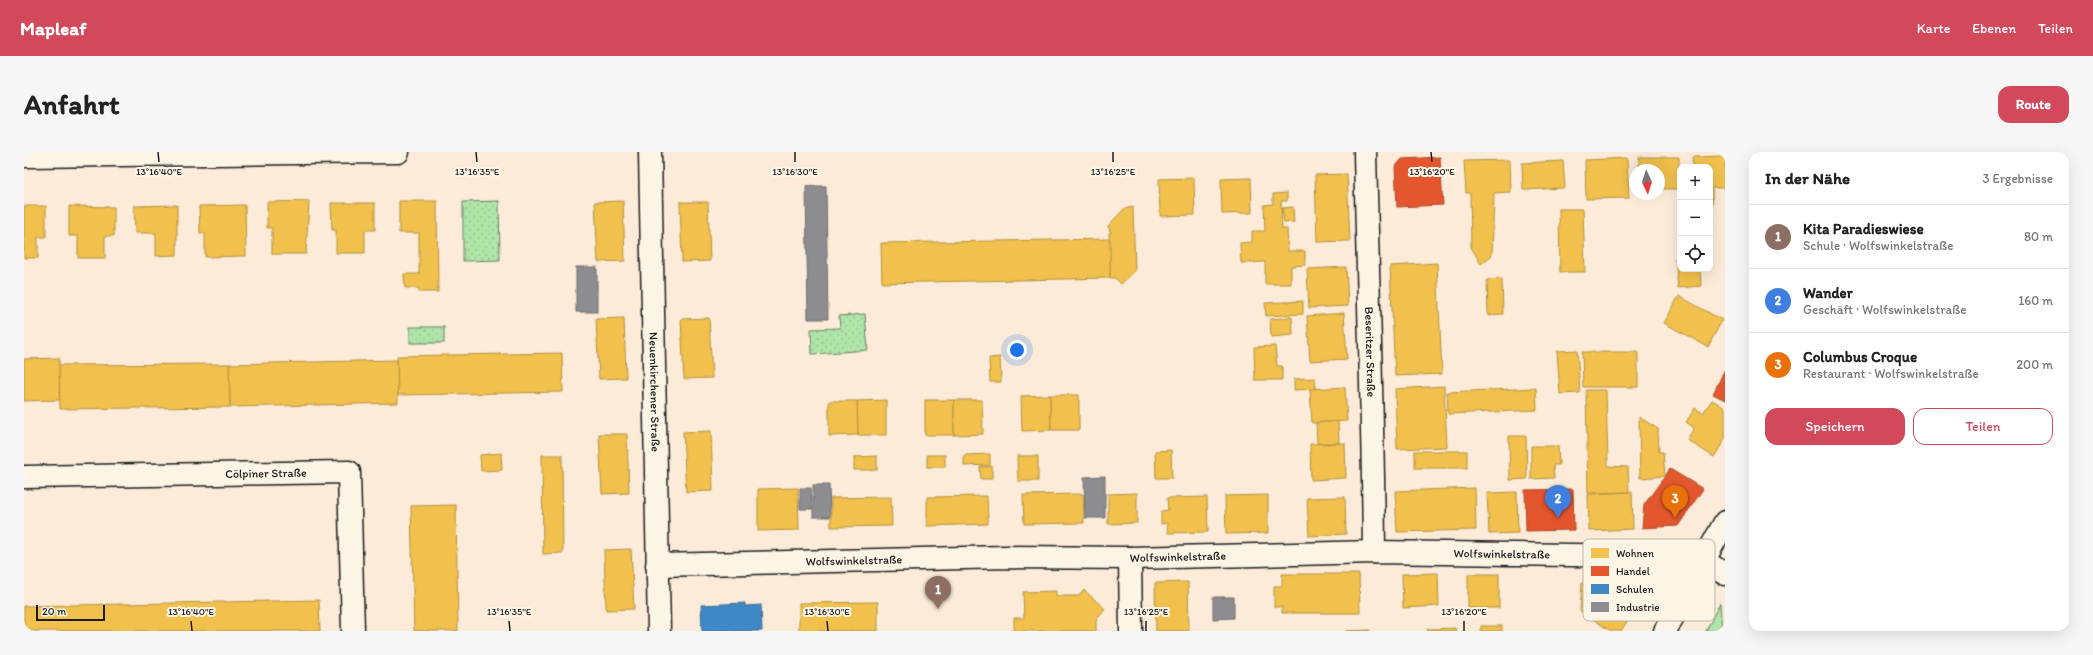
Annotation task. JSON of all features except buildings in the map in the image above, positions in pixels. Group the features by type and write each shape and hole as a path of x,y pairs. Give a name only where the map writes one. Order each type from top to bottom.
{"street":[{"path":"24,156 398,152"},
{"name":"Neuenkirchener Straße","path":"650,152 658,631"},
{"name":"Beseritzer Straße","path":"1364,152 1368,311 1372,384 1374,552"},
{"name":"Cölpiner Straße","path":"24,477 349,472 353,631"},
{"path":"1715,540 1725,522"},
{"name":"Wolfswinkelstraße","path":"657,564 999,557 1130,558 1374,552 1583,555"},
{"path":"1130,558 1131,631"},
{"name":"Wolfswinkelstraße","path":"1715,572 1725,574"},
{"path":"1665,631 1671,621"}],"green space":[{"path":"499,201 500,260 463,261 463,202"},
{"path":"865,314 868,350 812,354 811,329 840,328 839,316"},
{"path":"410,327 444,327 444,343 410,343"},
{"path":"1720,603 1722,631 1706,631 1711,621 1715,621 1715,613"}],"place":[{"name":"Wander","path":"1558,518"},
{"name":"Columbus Croque","path":"1675,518"},
{"name":"Kita Paradieswiese","path":"938,609"}]}
